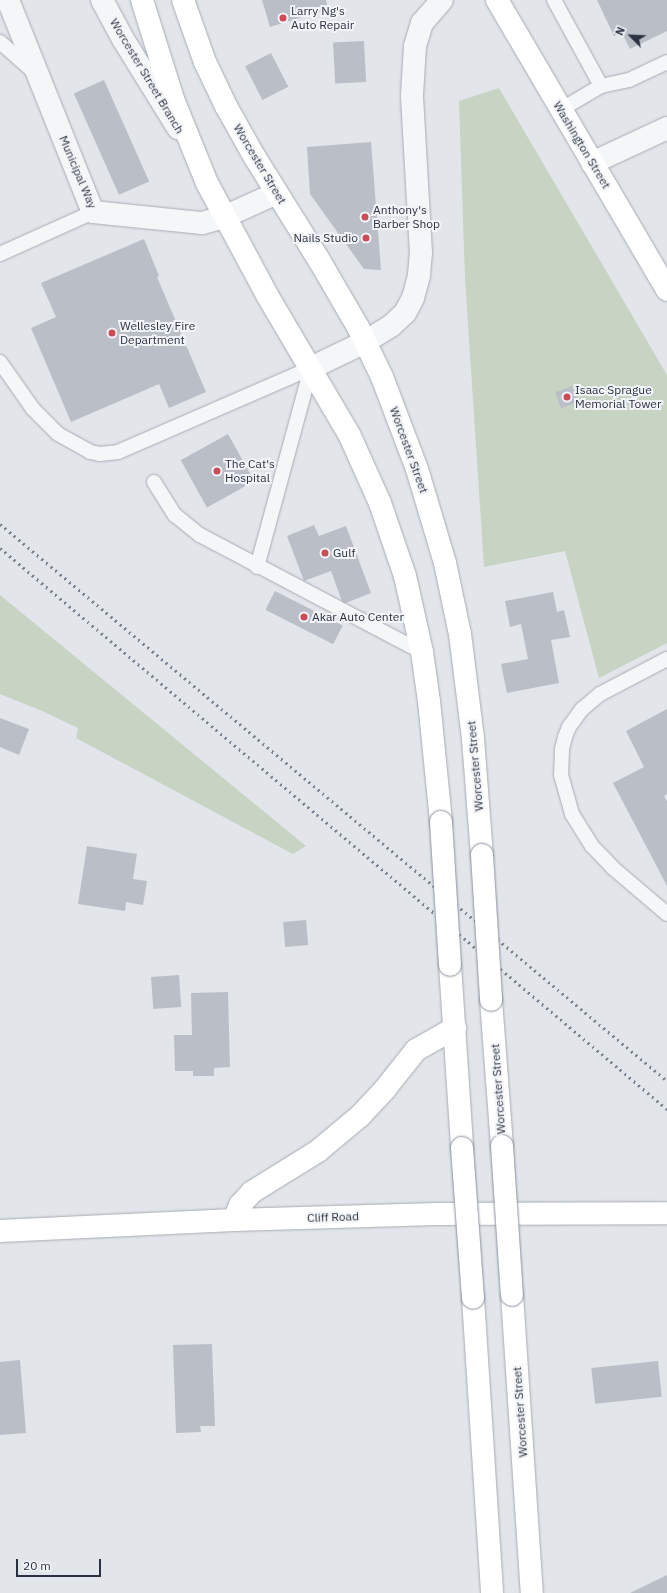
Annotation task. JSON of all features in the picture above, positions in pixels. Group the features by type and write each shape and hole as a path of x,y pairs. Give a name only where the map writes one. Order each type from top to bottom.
{"main road":[{"path":"142,0 165,76 194,151 224,217 267,295 349,434 380,503 405,576 422,652 430,701 441,822 492,1593"},
{"name":"Worcester Street","path":"183,0 196,39 215,85 250,150 319,260 365,342 382,377 417,469 445,563 460,634 473,739 532,1593"},
{"name":"Washington Street","path":"497,0 560,110 667,290"},
{"path":"234,1220 240,1205 252,1192 324,1146 360,1116 416,1050 430,1040 454,1028"},
{"name":"Cliff Road","path":"0,1231 234,1220 436,1214 667,1213"}],"street":[{"name":"Municipal Way","path":"8,0 93,212 197,223 213,221 224,217 277,193"},
{"name":"Worcester Street Branch","path":"102,0 123,39 194,151"},
{"path":"311,368 365,342 391,326 401,318 411,304 417,287 421,253 412,95 413,59 419,30 426,17 442,0"},
{"path":"592,163 667,128"}],"lane":[{"path":"554,0 601,86"},
{"path":"0,42 38,76"},
{"path":"560,110 601,86 629,80 667,62"},
{"path":"0,254 93,212"},
{"path":"0,362 45,423 58,434 90,452 100,454 118,452 181,423 311,368"},
{"path":"257,567 311,368"},
{"path":"154,482 168,506 183,522 210,541 257,567 422,652"},
{"path":"667,659 590,701 574,717 562,749 561,775 567,798 578,826 602,857 667,914"}],"green space":[{"path":"499,88 667,375 667,643 599,678 565,551 484,567 465,279 459,101"},
{"path":"0,595 306,846 293,854 76,738 78,728 0,694"}],"building":[{"name":"Larry Ng's Auto Repair","path":"262,0 326,0 328,9 270,27"},
{"path":"597,0 667,0 667,31 630,49 622,33 614,36"},
{"path":"364,41 366,82 335,84 333,43"},
{"path":"271,53 288,87 262,100 245,66"},
{"path":"104,80 149,181 119,195 74,93"},
{"path":"371,142 381,270 364,269 310,194 307,147"},
{"path":"144,239 159,276 157,277 206,392 169,408 159,384 71,422 31,328 56,317 41,283"},
{"name":"Isaac Sprague Memorial Tower","path":"572,386 578,402 561,408 555,392"},
{"name":"The Cat's Hospital","path":"228,434 254,481 207,507 181,460"},
{"name":"Gulf","path":"314,525 319,536 346,526 371,593 343,604 331,571 304,581 287,536"},
{"name":"Akar Auto Center","path":"275,591 343,626 333,644 265,610"},
{"path":"553,592 557,612 564,610 570,637 551,640 559,683 507,693 501,664 528,659 521,624 510,627 505,601"},
{"path":"667,709 667,794 664,796 667,801 667,886 613,783 644,767 626,731"},
{"path":"0,718 29,729 19,755 0,747"},
{"path":"87,846 137,854 133,879 147,881 143,905 126,902 125,911 78,904"},
{"path":"306,920 308,945 285,947 283,922"},
{"path":"179,975 181,1007 153,1009 151,977"},
{"path":"228,992 230,1067 214,1068 214,1076 193,1076 193,1071 175,1071 174,1035 192,1035 191,993"},
{"path":"212,1344 215,1426 200,1426 201,1432 176,1433 173,1345"},
{"path":"20,1360 26,1433 0,1435 0,1362"},
{"path":"658,1361 662,1397 595,1404 591,1368"},
{"path":"667,1575 667,1593 630,1593"}],"railway":[{"path":"0,524 667,1081"},
{"path":"0,548 667,1109"}],"place":[{"name":"Larry Ng's Auto Repair","path":"283,18"},
{"name":"Anthony's Barber Shop","path":"365,217"},
{"name":"Nails Studio","path":"366,238"},
{"name":"Wellesley Fire Department","path":"112,333"},
{"name":"Isaac Sprague Memorial Tower","path":"567,397"},
{"name":"The Cat's Hospital","path":"217,471"},
{"name":"Gulf","path":"325,553"},
{"name":"Akar Auto Center","path":"304,617"}]}
